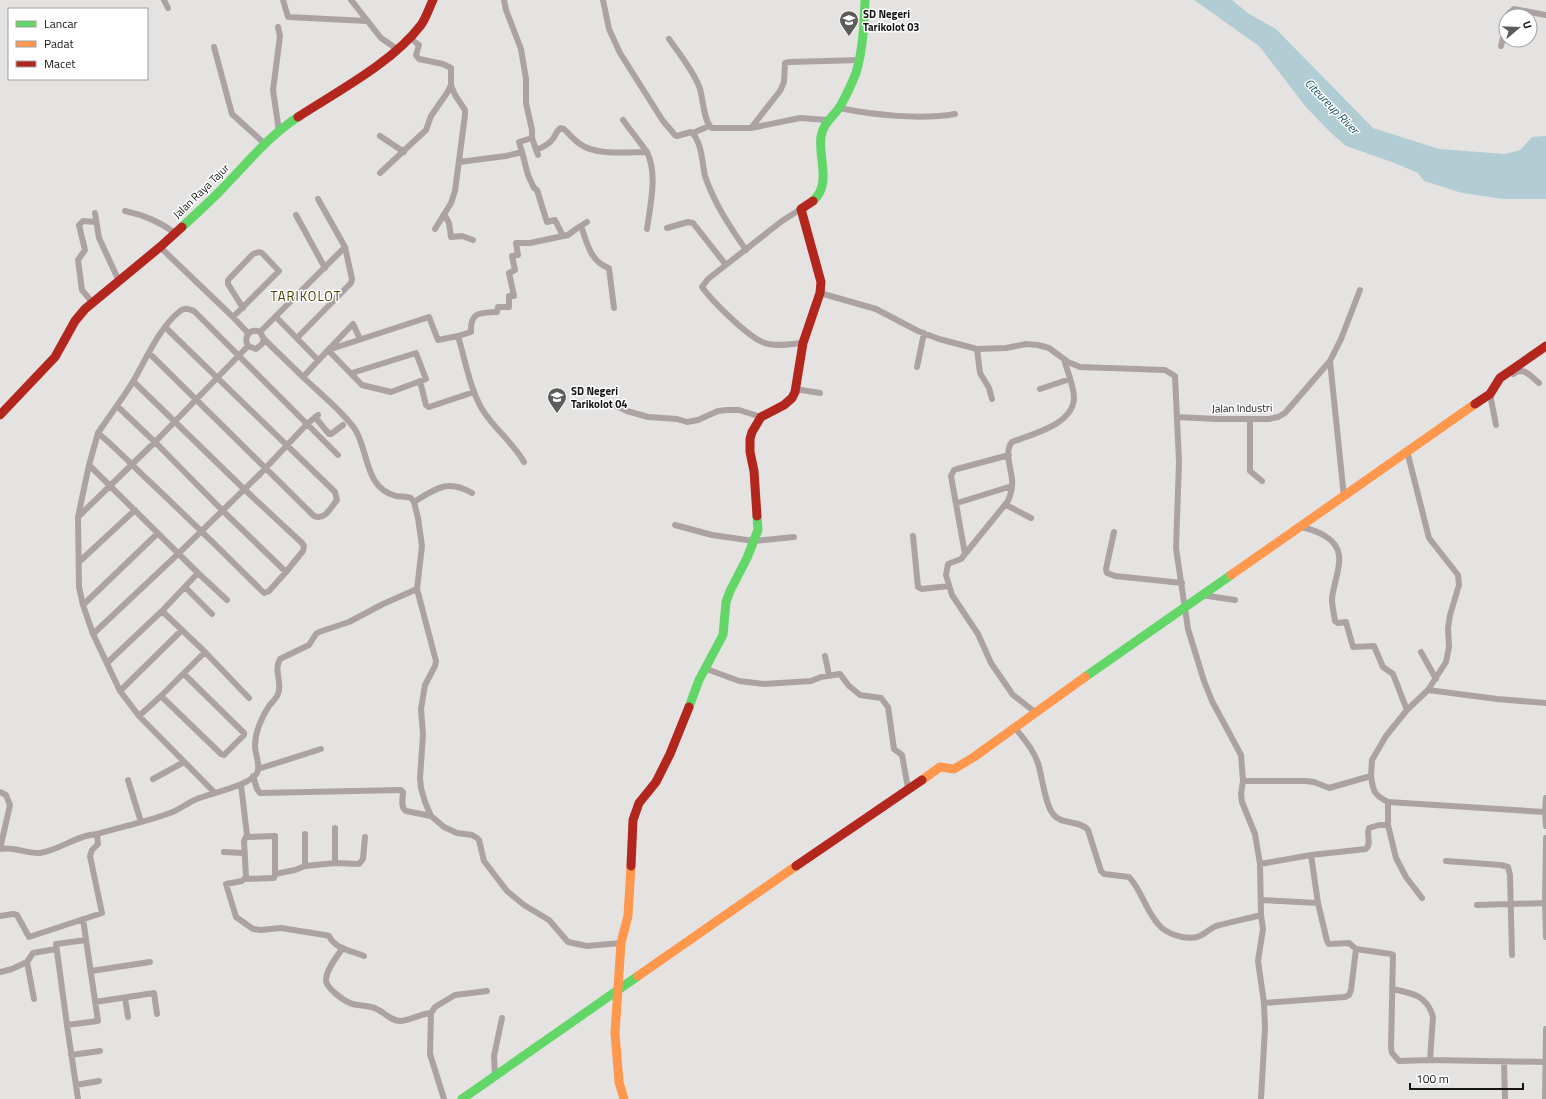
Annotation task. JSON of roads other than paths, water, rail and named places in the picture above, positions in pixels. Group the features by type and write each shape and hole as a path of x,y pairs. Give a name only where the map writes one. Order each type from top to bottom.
{"street":[{"path":"164,0 168,8"},
{"path":"283,0 288,17 367,21"},
{"path":"351,0 381,38 397,49"},
{"name":"Jalan Raya Tajur","path":"0,415 55,357 74,321 92,302 160,247 217,194 264,144 279,131 296,117 374,67 410,38 422,23 433,0"},
{"path":"504,0 506,10 521,49 526,79 526,103 532,130 532,138 537,152 550,143 557,131 561,128 564,129 579,144 592,150 607,152 647,152"},
{"path":"603,0 609,29 620,54 663,121 677,136 692,133 709,126 715,129 751,128 800,118 828,120"},
{"path":"803,343 766,344 756,340 706,293 702,287 705,282 782,221 818,197 822,189 823,178 821,153 822,129 839,108 852,83 860,60 865,0"},
{"path":"278,27 280,36 273,90 279,131"},
{"path":"410,38 419,45 416,55 419,59 450,67 452,70 450,77 451,85 455,96 465,110 455,192 451,203 435,229"},
{"path":"669,39 700,88 709,126"},
{"path":"214,47 232,114 264,144"},
{"path":"751,128 780,91 784,82 785,63 860,60"},
{"path":"380,173 426,130 431,116 451,85"},
{"path":"839,108 887,116 933,116 955,114"},
{"path":"623,120 647,152 652,162 653,177 647,229"},
{"path":"692,133 696,139 705,176 714,198 746,250"},
{"path":"380,136 404,152"},
{"path":"532,138 519,142 528,175 534,188 537,190 547,222 555,220 563,236"},
{"path":"459,162 506,156 522,152"},
{"path":"297,338 351,283 352,279 345,247 318,199"},
{"path":"624,1099 619,1082 615,1033 621,943 628,916 632,832 636,811 639,803 656,782 670,754 694,690 704,668 723,635 726,602 747,558 758,530 754,471 750,452 752,432 761,417 784,406 792,398 803,343 820,293 821,277 801,209"},
{"path":"125,211 145,216 162,224 175,233"},
{"path":"95,213 99,238 118,281"},
{"path":"444,214 449,223 451,237 462,236 473,240"},
{"path":"296,215 325,268"},
{"path":"92,302 82,290 79,278 78,260 85,250 79,225 84,221 96,222"},
{"path":"667,228 688,222 693,223 726,265"},
{"path":"328,350 430,317 438,340 471,332 471,322 475,315 497,312 498,307 509,307 509,296 514,296 509,273 515,270 512,256 518,254 516,243 530,243 568,235 584,224 592,254 597,263 608,268 614,308"},
{"path":"160,247 248,333"},
{"path":"260,332 345,247"},
{"path":"233,317 243,308 279,271 262,253 259,252 253,254 228,280 228,284 243,308"},
{"name":"Jalan Industri","path":"1177,417 1250,419 1274,418 1285,413 1330,361 1341,339 1360,290"},
{"path":"820,293 876,309 939,339 977,349 1031,344 1049,348 1064,359 1080,367 1151,369 1170,371 1175,376 1179,462 1176,548 1188,629 1197,662 1212,700 1241,755 1244,780 1241,794 1242,802 1255,834 1260,864 1263,938 1258,961 1264,1003 1265,1028 1261,1099"},
{"path":"215,793 139,716 120,691 93,634 83,605 79,587 78,517 89,465 98,433 133,381 165,327 184,309 189,309 194,311 338,455"},
{"path":"276,317 318,360"},
{"path":"303,376 353,324 360,339"},
{"path":"149,353 314,516 320,518 324,516 337,500 335,492 165,327"},
{"path":"248,346 246,340 248,333 254,330 260,332 264,339 348,420 356,431 370,473 379,486 386,492 396,496 411,498 414,502 422,546 417,589 436,661 433,671 425,685 421,709 423,736 420,778 423,795 431,816 444,827 457,833 472,835 480,840 484,861 507,890 524,905 549,920 568,942 587,946 621,943"},
{"path":"917,367 924,333"},
{"path":"458,336 474,392 481,408 486,416 513,445 524,462"},
{"path":"248,346 258,348 264,339"},
{"path":"78,517 176,422 248,346"},
{"path":"1496,425 1492,391 1494,384 1500,378 1546,346"},
{"path":"977,349 980,373 989,388 992,399"},
{"path":"328,350 362,385 391,392 426,379 416,353 352,373"},
{"path":"1035,712 1017,699 991,663 978,634 952,595 946,575 947,566 950,563 959,560 965,554 1006,505 1011,495 1012,486 1008,449 1012,442 1033,436 1065,417 1073,404 1074,396 1064,359"},
{"path":"1330,361 1344,496"},
{"path":"462,1099 936,769 940,767 954,770 1185,606 1301,527 1520,370 1524,371 1539,383"},
{"path":"1040,389 1070,379"},
{"path":"98,433 264,592 269,591 303,551 304,546 302,543 133,381"},
{"path":"420,381 426,405 429,407 474,392"},
{"path":"795,389 820,393"},
{"path":"614,405 627,411 648,417 677,419 687,422 698,420 718,411 727,410 739,410 761,417"},
{"path":"117,406 286,572"},
{"path":"93,634 179,554 201,530 316,416 329,434 343,425"},
{"path":"1250,419 1250,471 1262,481"},
{"path":"1407,451 1429,538 1458,575 1459,585 1450,615 1448,628 1449,647 1446,662 1428,690 1407,710 1377,750 1372,760 1372,785 1376,795 1388,802 1545,812"},
{"path":"965,554 951,476 954,470 1009,455"},
{"path":"89,465 227,600"},
{"path":"414,502 430,491 449,485 463,488 472,493"},
{"path":"957,503 1012,486"},
{"path":"1006,505 1031,518"},
{"path":"78,562 135,510"},
{"path":"675,525 712,535 754,541 794,537"},
{"path":"1301,527 1312,529 1330,539 1335,544 1339,556 1339,564 1332,599 1335,621 1338,623 1346,622 1353,647 1374,646 1383,667 1393,674 1407,710"},
{"path":"1114,532 1106,569 1107,573 1115,576 1182,583"},
{"path":"83,605 158,533"},
{"path":"913,536 918,587 922,589 949,586"},
{"path":"107,663 162,611 198,573"},
{"path":"185,587 212,614"},
{"path":"0,792 6,795 10,804 0,849 8,848 40,853 52,850 89,834 97,834 171,813 196,800 241,785 257,773 258,769 255,746 257,734 263,717 280,690 277,667 280,659 309,645 319,632 349,622 383,604 417,589"},
{"path":"1201,595 1235,600"},
{"path":"162,611 205,652 249,698"},
{"path":"120,691 182,630"},
{"path":"139,716 205,652"},
{"path":"1421,652 1436,679"},
{"path":"826,656 829,675"},
{"path":"704,668 739,681 764,684 811,681 829,675 840,674 849,686 860,695 881,698 888,707 894,749 902,755 908,788"},
{"path":"161,696 221,754 224,755 244,735 244,733 184,674"},
{"path":"1428,690 1497,699 1546,703"},
{"path":"1014,727 1032,750 1038,763 1052,814 1058,819 1085,826 1088,830 1101,871 1104,874 1129,877 1140,890 1147,907 1158,925 1168,933 1186,938 1198,937 1214,927 1261,916"},
{"path":"258,769 321,749"},
{"path":"153,779 184,762"},
{"path":"253,776 257,789 260,793 400,790 403,792 402,806 406,811 431,816"},
{"path":"1244,780 1306,781 1314,782 1329,788 1372,776"},
{"path":"128,780 141,822"},
{"path":"241,785 247,835 244,841 246,877 244,879"},
{"path":"1546,798 1546,826"},
{"path":"1388,802 1388,825 1396,858 1406,877 1422,898"},
{"path":"1260,864 1311,855 1366,849 1369,843 1368,830 1379,825 1388,825"},
{"path":"335,828 335,863"},
{"path":"0,916 13,914 17,915 29,937 102,913 90,856 92,850 98,844 97,834"},
{"path":"305,834 305,866"},
{"path":"246,837 275,836 276,874"},
{"path":"364,956 338,947 331,941 329,936 325,935 281,928 253,929 236,917 226,884 242,881 244,879 274,878 276,874 305,866 335,863 359,864 363,859 365,837"},
{"path":"1546,838 1546,937"},
{"path":"224,852 244,852"},
{"path":"1311,855 1318,903 1329,944 1349,943 1356,949 1393,955 1391,1048 1392,1053 1398,1061 1430,1060 1545,1062"},
{"path":"1446,861 1501,865 1508,867 1510,875 1512,955"},
{"path":"1261,900 1318,903"},
{"path":"1477,906 1545,903"},
{"path":"67,1025 98,1020 83,919"},
{"path":"78,1099 56,944 86,940"},
{"path":"343,948 328,972 326,980 327,985 340,998 350,1003 380,1010 394,1020 402,1021 430,1013 435,1007 455,995 487,991"},
{"path":"0,972 12,969 27,962 33,954 56,949"},
{"path":"1264,1003 1345,997 1349,995 1351,990 1356,949"},
{"path":"27,962 34,999"},
{"path":"90,971 150,962"},
{"path":"1392,989 1416,994 1432,1011 1433,1017 1430,1060"},
{"path":"95,1002 154,993 157,1014"},
{"path":"125,998 128,1017"},
{"path":"430,1013 430,1054 444,1099"},
{"path":"495,1075 495,1047 502,1018"},
{"path":"1546,1029 1546,1099"},
{"path":"71,1055 100,1051"},
{"path":"1504,1062 1505,1099"},
{"path":"76,1085 99,1081"}],"water":[{"name":"Citeureup River","path":"1194,0 1232,0 1249,14 1276,29 1373,128 1439,149 1505,154 1520,150 1532,137 1546,136 1546,199 1503,199 1462,193 1424,181 1418,173 1346,146 1306,107 1259,46"}],"place":[{"name":"SD Negeri Tarikolot 03","path":"849,37"},
{"name":"SD Negeri Tarikolot 04","path":"557,414"}],"district":[{"name":"TARIKOLOT","path":"306,296"}]}
